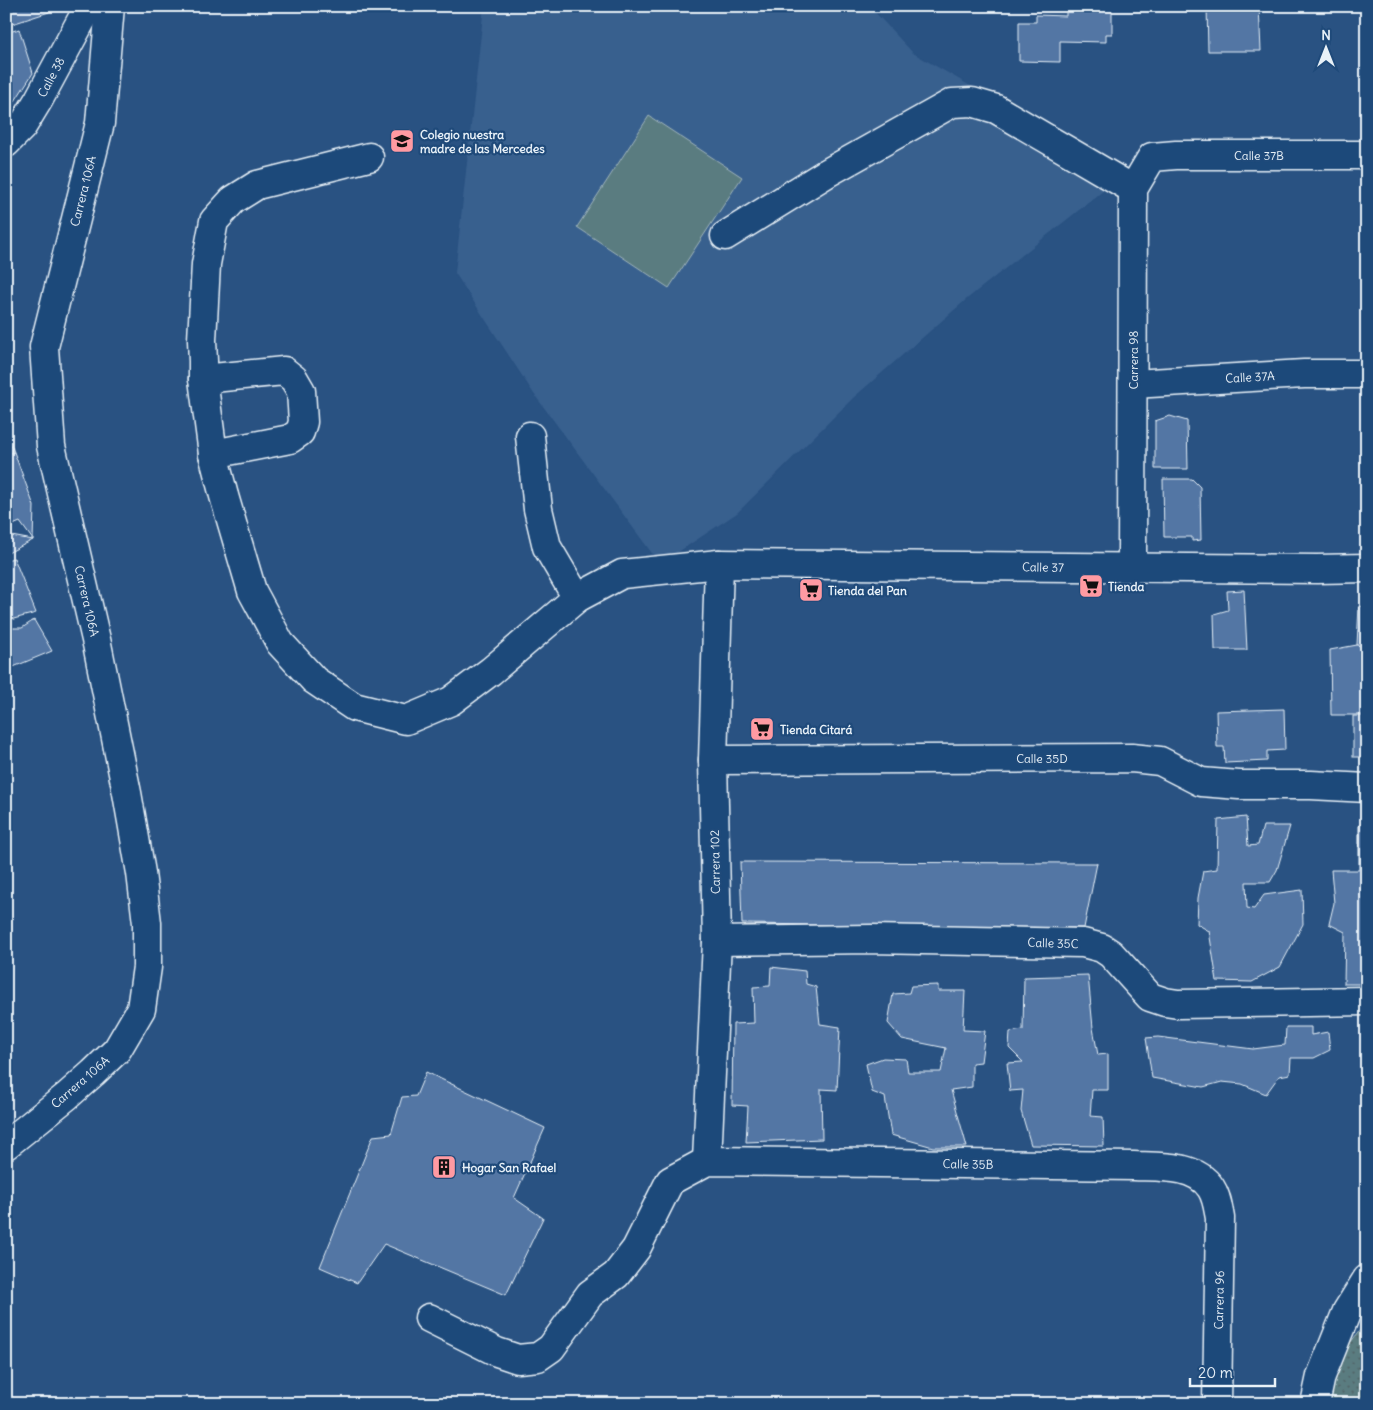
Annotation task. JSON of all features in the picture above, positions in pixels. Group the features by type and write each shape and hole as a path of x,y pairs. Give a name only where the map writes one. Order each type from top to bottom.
{"street":[{"name":"Calle 38","path":"6,143 22,127 35,106 89,6"},
{"name":"Carrera 106A","path":"6,1145 73,1090 117,1050 141,1009 147,967 147,923 141,873 96,644 51,446 44,347 100,123 110,6"},
{"path":"725,236 827,173 952,103 972,102 996,109 1133,189"},
{"name":"Calle 37B","path":"1133,189 1152,157 1176,155 1367,155"},
{"name":"Calle 37","path":"369,157 257,186 234,200 214,221 206,264 202,340 204,379 213,454 252,591 280,643 314,680 354,707 406,720 451,701 491,671 577,598 622,574 719,564 1367,568"},
{"name":"Carrera 98","path":"1132,568 1133,189"},
{"path":"204,379 284,371 294,379 302,391 303,422 300,432 290,439 213,454"},
{"name":"Calle 37A","path":"1133,384 1304,374 1367,374"},
{"path":"530,436 538,509 547,547 577,598"},
{"name":"Carrera 102","path":"707,1161 716,942 713,760 719,564"},
{"name":"Calle 35D","path":"713,760 1132,758 1160,761 1201,782 1240,785 1311,785 1367,788"},
{"name":"Calle 35C","path":"716,942 871,939 1083,943 1102,948 1112,954 1150,997 1165,1002 1178,1004 1367,1001"},
{"path":"429,1318 497,1352 518,1359 538,1357 552,1348 590,1294 616,1275 636,1249 670,1180 707,1161"},
{"name":"Calle 35B","path":"707,1161 1173,1168 1199,1177 1211,1187 1216,1197"},
{"name":"Carrera 96","path":"1216,1197 1220,1218 1217,1404"},
{"path":"1315,1404 1321,1376 1347,1311 1367,1279"}],"shaded area":[{"path":"484,6 869,6 913,53 1033,122 1113,183 968,298 853,398 737,513 660,564 534,394 455,273"}],"green space":[{"path":"649,116 742,177 669,288 577,227"},
{"path":"1367,1321 1367,1404 1320,1404 1347,1347"}],"building":[{"path":"6,6 47,6 49,12 6,26"},
{"path":"1066,6 1112,6 1112,34 1106,34 1106,42 1060,41 1060,62 1019,61 1019,22 1036,22 1036,15 1066,16"},
{"path":"1207,6 1259,6 1261,51 1208,51"},
{"path":"19,29 33,73 6,115 6,33"},
{"path":"1170,416 1187,421 1188,469 1155,469 1155,421"},
{"path":"6,432 14,452 6,454"},
{"path":"14,452 34,506 33,540 20,522 6,528 6,455"},
{"path":"1163,479 1192,479 1200,487 1201,540 1192,541 1192,537 1164,537"},
{"path":"6,535 33,540 6,554"},
{"path":"14,558 36,613 6,621 6,560"},
{"path":"1244,590 1247,650 1215,650 1214,614 1228,610 1227,591"},
{"path":"1359,606 1367,607 1367,645 1357,645"},
{"path":"34,620 52,651 6,670 6,628 22,628"},
{"path":"1357,645 1367,648 1367,715 1331,715 1330,650"},
{"path":"1284,709 1285,750 1267,751 1267,761 1225,763 1224,747 1217,747 1216,711"},
{"path":"1353,716 1367,716 1367,757 1353,757"},
{"path":"1246,817 1248,846 1258,845 1263,826 1290,826 1277,870 1270,882 1246,882 1247,908 1254,909 1264,895 1302,890 1303,924 1280,967 1252,982 1217,981 1209,931 1197,924 1198,898 1203,871 1217,869 1218,820"},
{"path":"1367,824 1367,984 1344,984 1345,932 1329,924 1334,903 1331,870 1359,870 1359,825"},
{"path":"740,862 1097,863 1084,928 742,924"},
{"path":"771,967 805,971 806,984 816,987 820,1024 840,1027 837,1090 821,1089 822,1139 746,1142 748,1106 732,1105 733,1024 754,1023 753,987 770,986"},
{"path":"1088,975 1093,1028 1098,1055 1108,1054 1108,1090 1092,1090 1090,1116 1103,1117 1104,1146 1031,1145 1021,1111 1023,1090 1010,1091 1007,1063 1023,1062 1009,1048 1010,1032 1023,1030 1024,977"},
{"path":"938,985 938,991 965,991 963,1030 985,1031 981,1062 972,1063 972,1087 951,1090 967,1147 933,1147 891,1135 885,1097 872,1092 866,1064 883,1058 906,1059 908,1072 941,1072 946,1048 902,1039 888,1023 893,994 909,993 911,986"},
{"path":"1286,1027 1311,1027 1311,1035 1328,1032 1330,1050 1314,1058 1291,1058 1290,1074 1279,1076 1266,1094 1242,1084 1222,1082 1203,1087 1152,1078 1146,1038 1158,1037 1253,1049 1285,1045"},
{"name":"Hogar San Rafael","path":"426,1072 545,1128 514,1198 543,1218 506,1295 384,1244 357,1283 320,1267 373,1136 391,1134 402,1097 416,1096"}],"place":[{"name":"Colegio nuestra madre de las Mercedes","path":"402,141"},
{"name":"Tienda","path":"1091,586"},
{"name":"Tienda del Pan","path":"811,590"},
{"name":"Tienda Citará","path":"762,729"},
{"name":"Hogar San Rafael","path":"444,1167"}]}
